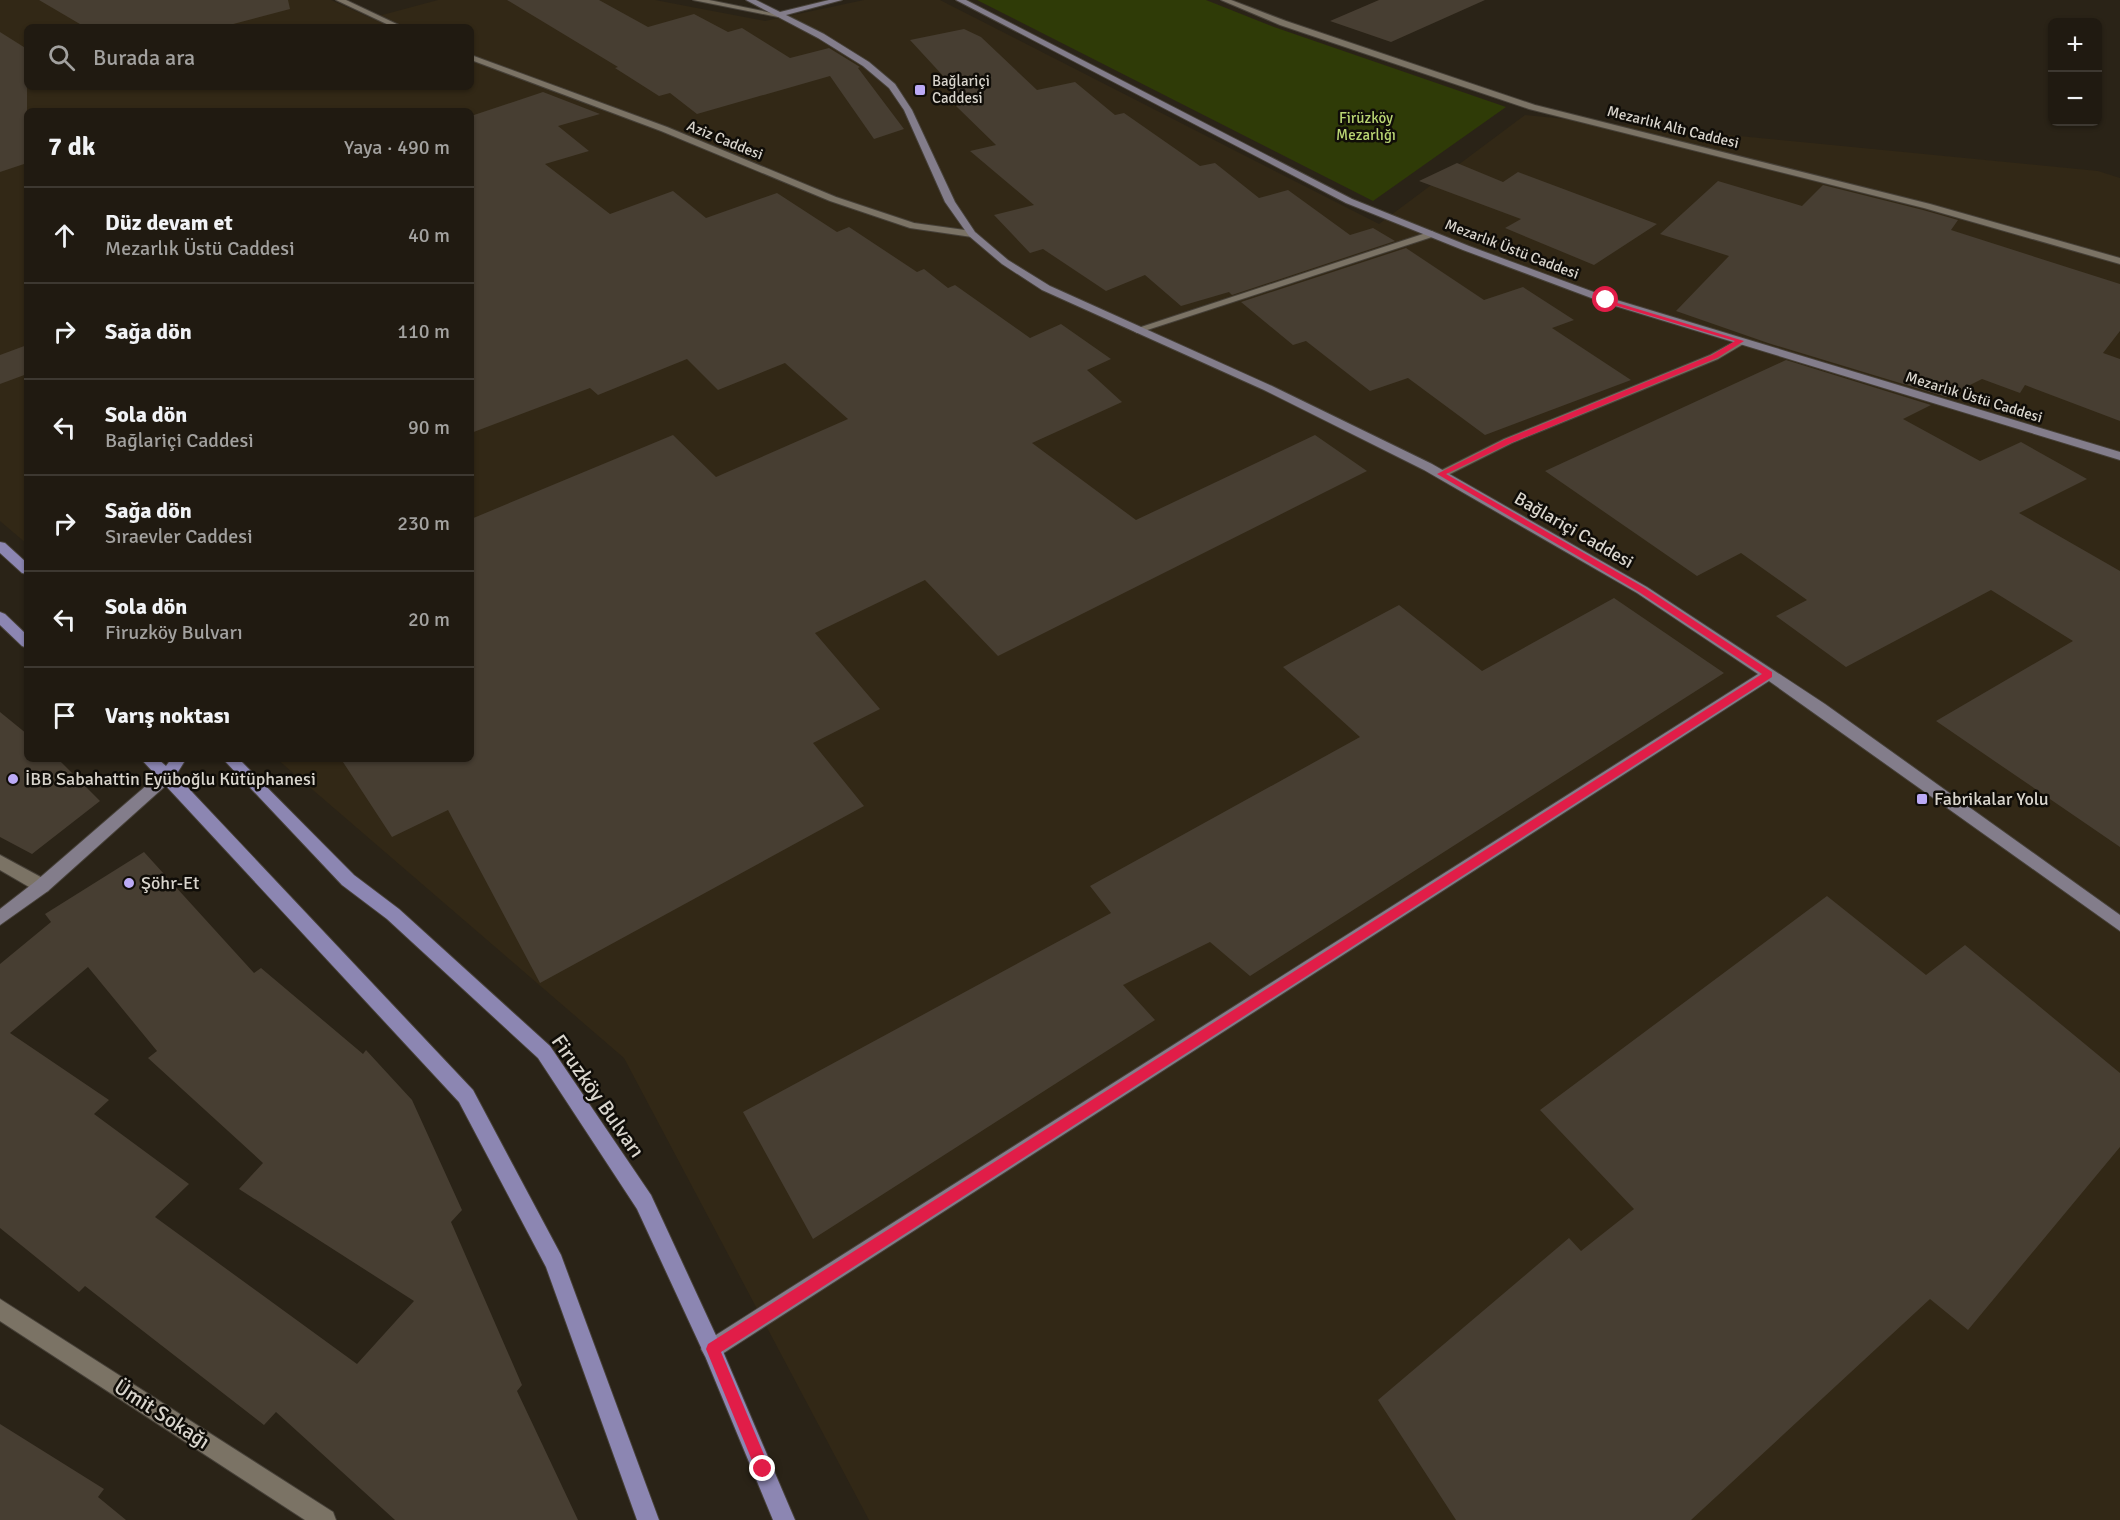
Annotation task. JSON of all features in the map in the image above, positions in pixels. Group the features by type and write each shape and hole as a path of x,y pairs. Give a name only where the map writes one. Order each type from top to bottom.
{"main road":[{"path":"0,546 24,567"},
{"path":"0,616 24,640"},
{"path":"151,762 466,1096 554,1262 648,1520"},
{"path":"167,776 177,762"},
{"name":"Firuzköy Bulvarı","path":"233,762 348,880 393,914 544,1053 644,1202 712,1349 784,1520"}],"street":[{"path":"340,0 392,24"},
{"path":"697,0 778,15 838,0"},
{"name":"Bağlariçi Caddesi","path":"750,0 821,36 866,64 892,86 908,110 950,202 972,234 1005,262 1046,288 1268,388 1440,474 1642,590 1820,708 2120,924"},
{"name":"Mezarlık Üstü Caddesi","path":"960,0 1349,201 1432,234 1606,300 2120,456"},
{"name":"Mezarlık Altı Caddesi","path":"1225,0 1282,23 1532,107 1927,206 2120,261"},
{"name":"Aziz Caddesi","path":"474,58 664,129 833,199 913,226 972,234"},
{"path":"1137,330 1432,234"},
{"path":"1440,474 1508,441 1714,357 1740,341"},
{"path":"712,1349 1769,674"},
{"path":"0,918 42,886 167,776"},
{"path":"0,862 42,886"},
{"name":"Ümit Sokağı","path":"0,1309 325,1520"}],"shaded area":[{"path":"0,0 331,0 371,18 438,0 655,0 765,21 864,0 940,0 1379,224 1525,115 2098,171 2120,178 2120,1520 869,1520 624,1058 280,762 474,762 474,108 24,108 24,541 0,521"}],"green space":[{"name":"Firüzköy Mezarlığı","path":"977,0 1206,0 1274,27 1506,107 1373,201"}],"building":[{"path":"39,0 288,0 290,9 233,24 80,24"},
{"path":"507,0 599,0 648,27 694,14 728,32 742,28 790,58 829,48 860,67 858,68 904,129 874,139 830,76 697,114 670,93 659,96 615,68 618,67"},
{"path":"1379,0 1485,0 1391,42 1330,21"},
{"path":"964,29 981,37 1037,90 1075,82 1115,115 1124,113 1200,166 1215,163 1259,198 1288,190 1350,235 1373,228 1395,241 1232,295 1229,292 1181,306 1145,275 1106,291 1043,249 1030,253 994,215 1034,205 970,151 996,145 956,106 969,104 910,40"},
{"path":"0,32 24,47 24,90 27,90 27,108 24,108 24,164 0,172"},
{"path":"543,92 600,114 558,126 589,151 545,164 610,214 673,191 706,218 777,193 837,232 849,227 917,272 924,269 948,288 955,285 1030,338 1061,324 1111,359 1087,370 1122,402 1032,443 1136,520 1315,435 1367,471 998,656 925,580 815,633 880,709 813,743 864,806 540,983 448,810 392,837 343,762 474,762 474,518 673,435 716,477 848,419 785,363 718,390 687,359 598,395 590,388 474,432 474,115"},
{"path":"1457,163 1503,182 1518,172 1657,224 1594,265 1505,228 1521,219 1419,181"},
{"path":"1718,181 1802,206 1823,185 1923,210 1958,220 1951,230 2120,284 2120,331 2103,353 2120,359 2120,421 2025,385 2020,393 1982,379 1946,397 1768,343 1676,311 1729,256 1660,234"},
{"path":"1406,248 1484,300 1523,287 1574,320 1552,328 1631,380 1485,435 1408,378 1370,391 1306,341 1293,345 1241,302"},
{"path":"24,346 24,375 0,384 0,355"},
{"path":"1786,360 1931,405 1903,419 1980,461 2021,442 2087,479 2019,513 2120,571 2120,847 1936,721 2073,641 1991,590 1846,667 1776,616 1807,600 1741,553 1697,576 1545,471"},
{"path":"1614,598 1724,673 1250,976 1210,942 1123,985 1155,1020 813,1239 743,1112 1111,913 1090,886 1360,737 1283,667 1399,605 1482,671"},
{"path":"0,712 24,732 24,762 61,762 100,801 32,854 0,837"},
{"path":"144,852 254,973 261,968 363,1054 366,1050 412,1100 462,1210 451,1222 522,1385 517,1391 578,1520 395,1520 276,1412 264,1425 85,1286 79,1292 0,1228 0,964 51,922 45,914","holes":["88,967 157,1051 148,1058 263,1163 239,1189 414,1301 357,1364 155,1217 189,1184 94,1114 109,1100 10,1033"]},
{"path":"1827,896 1926,975 1965,945 2120,1073 2120,1147 1968,1330 1930,1299 1691,1520 1456,1520 1378,1400 1569,1238 1581,1251 1634,1209 1540,1110"},
{"path":"0,1424 104,1489 98,1497 126,1520 0,1520"}],"place":[{"name":"Bağlariçi Caddesi","path":"920,90"},
{"name":"İBB Sabahattin Eyüboğlu Kütüphanesi","path":"13,779"},
{"name":"Fabrikalar Yolu","path":"1922,799"},
{"name":"Şöhr-Et","path":"129,883"}],"route":[{"path":"763,1469 712,1349 1769,674 1642,590 1440,474 1508,441 1714,357 1740,341 1606,300"}]}
